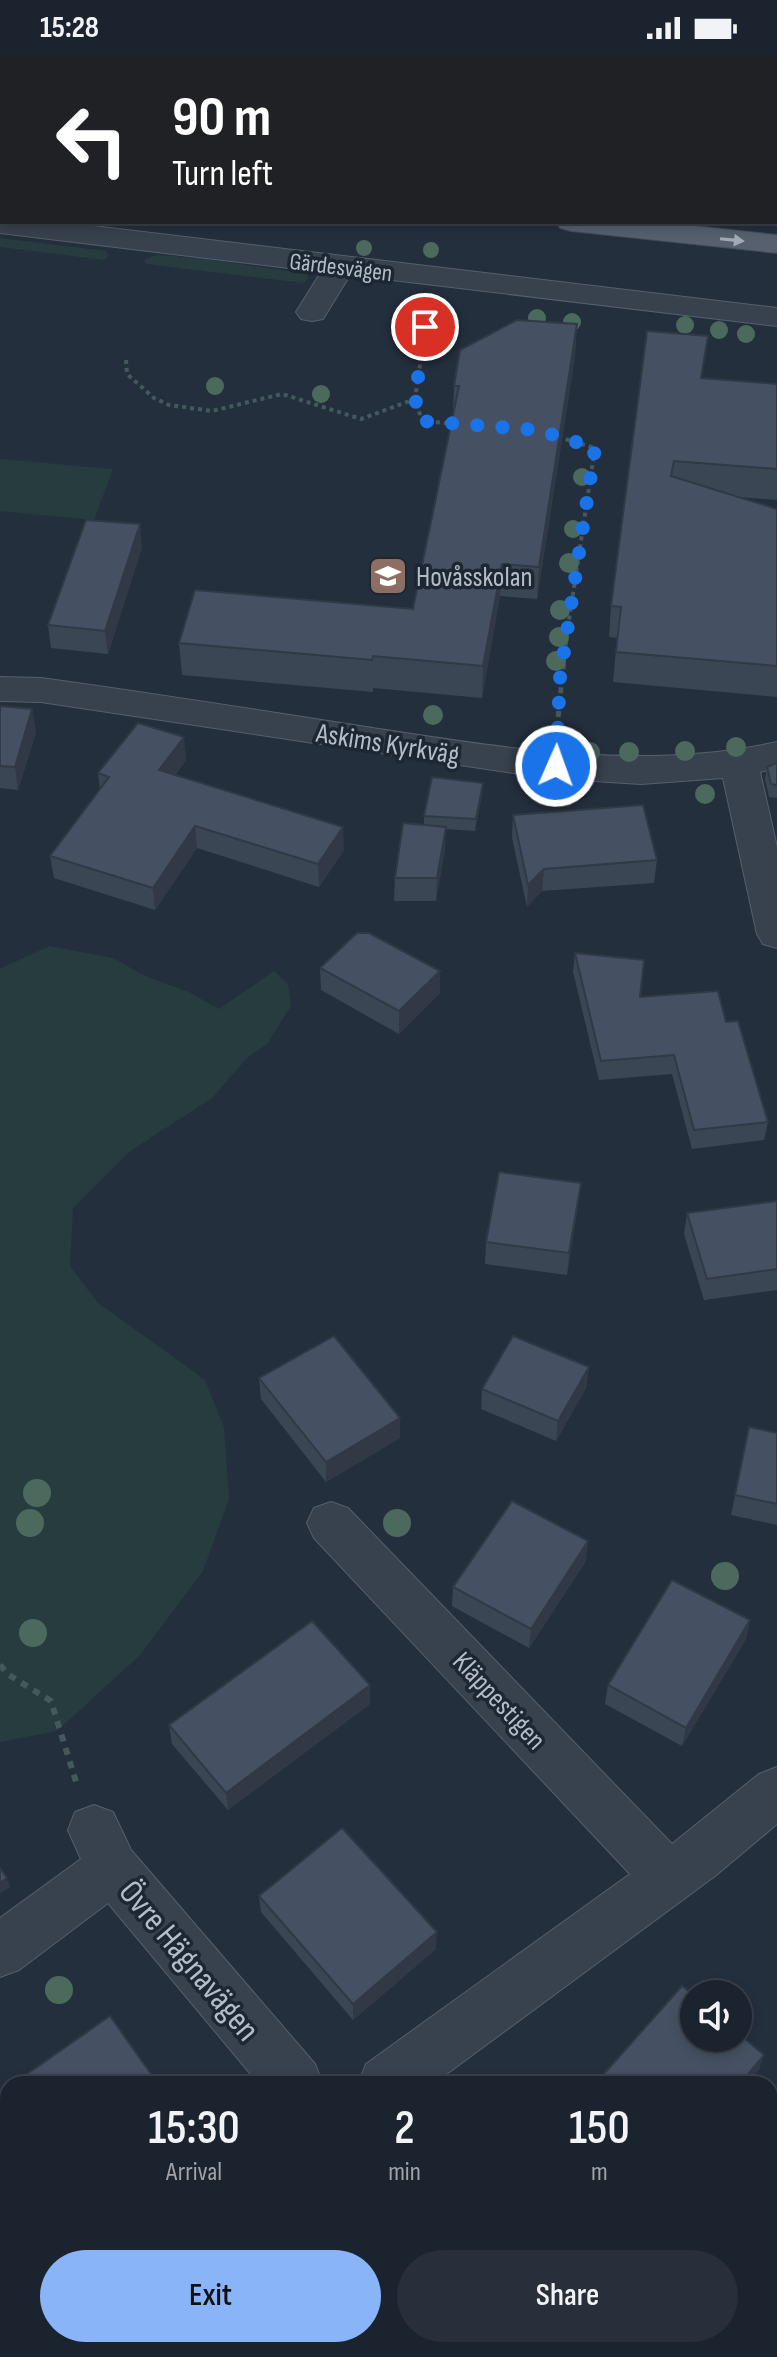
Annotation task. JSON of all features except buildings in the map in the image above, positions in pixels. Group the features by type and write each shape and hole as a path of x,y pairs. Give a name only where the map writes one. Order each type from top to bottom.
{"main road":[{"path":"590,224 777,244"}],"street":[{"name":"Gärdesvägen","path":"0,224 339,267 777,317"},
{"path":"312,312 339,267"},
{"name":"Askims Kyrkväg","path":"0,689 41,690 556,766 685,769 739,764 777,755"},
{"path":"739,764 777,934"},
{"name":"Kläppestigen","path":"331,1523 669,1878"},
{"path":"397,2076 669,1878 777,1791"},
{"path":"0,1951 103,1849"},
{"name":"Övre Hägnavägen","path":"103,1849 288,2076"}],"path":[{"path":"429,300 415,399 422,421 465,425"},
{"path":"126,360 127,374 154,398 192,410 212,411 282,394 361,419 415,399"},
{"path":"552,435 595,448 560,678 556,766"},
{"path":"0,1665 9,1675 51,1701 70,1765 103,1849"}],"green space":[{"path":"0,238 106,251 108,256 104,260 0,247"},
{"path":"157,255 308,274 308,278 304,283 146,264 144,260"},
{"path":"0,459 113,469 94,520 0,511"},
{"path":"49,946 113,958 219,1009 274,971 288,984 291,1006 267,1044 248,1057 212,1098 129,1152 73,1208 70,1266 97,1302 205,1380 224,1427 229,1499 203,1571 140,1655 57,1731 0,1742 0,969"}],"place":[{"name":"Hovåsskolan","path":"388,576"}],"route":[{"path":"425,327 415,399 422,421 538,430 595,448 560,678 556,766"}]}
